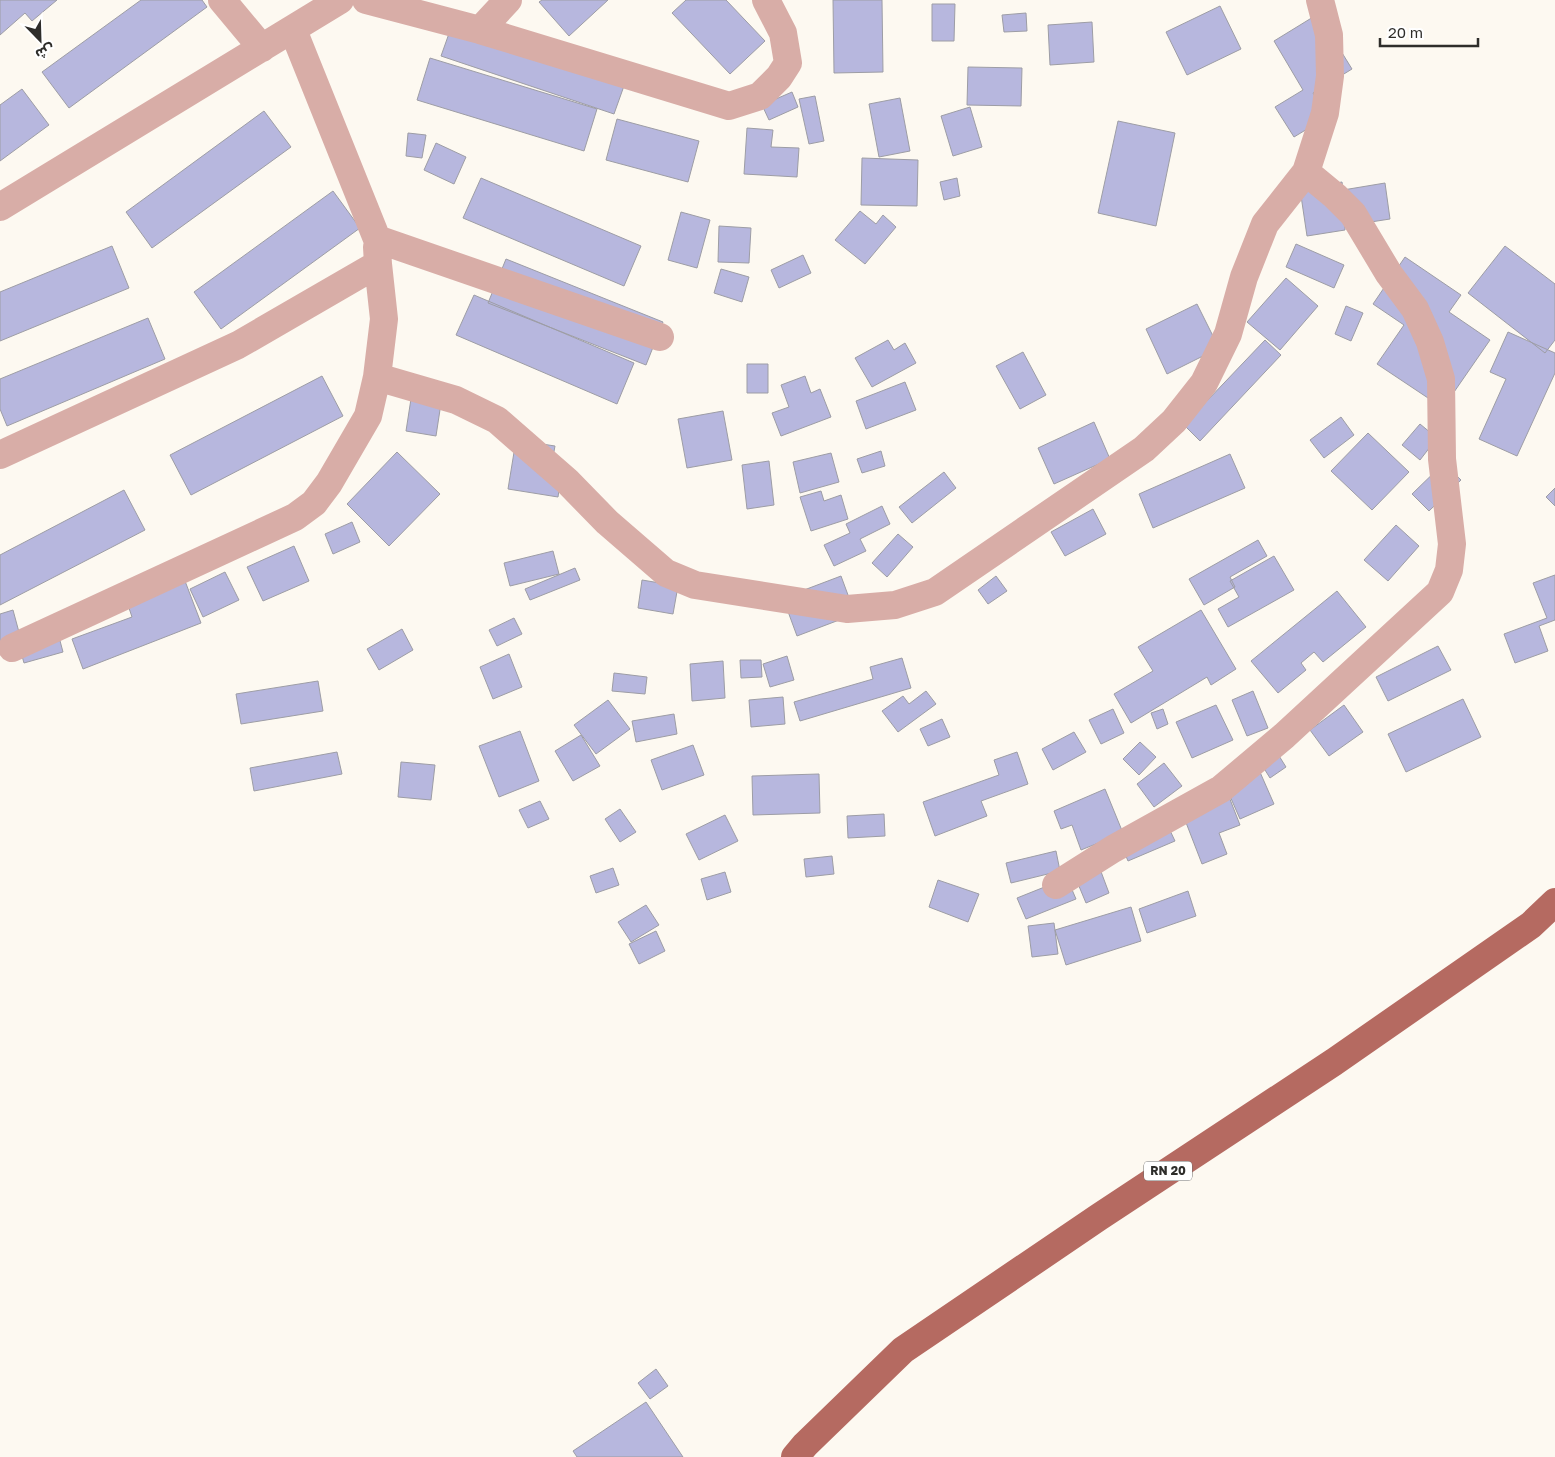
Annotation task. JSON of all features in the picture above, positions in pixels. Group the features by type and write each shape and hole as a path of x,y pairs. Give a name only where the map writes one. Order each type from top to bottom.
{"main road":[{"name":"RN 20","path":"795,1457 805,1444 903,1350 1099,1217 1342,1057 1531,925 1555,902"}],"street":[{"path":"222,0 262,48"},
{"path":"0,207 340,0"},
{"path":"366,0 480,30 729,106 760,96 779,77 788,63 783,33 766,0"},
{"path":"480,30 508,0"},
{"path":"377,377 456,400 498,420 567,481 606,522 666,573 695,585 847,609 895,605 935,592 1144,449 1174,421 1204,383 1228,334 1244,277 1265,224 1306,172 1325,113 1330,76 1328,36 1320,0"},
{"path":"12,648 295,517 314,503 329,483 368,416 377,377 384,319 378,252 293,30"},
{"path":"1056,885 1113,849 1221,789 1284,736 1440,592 1449,570 1452,544 1442,459 1441,379 1430,342 1415,309 1388,274 1353,214 1336,196 1306,172"},
{"path":"378,252 660,337"},
{"path":"0,455 238,344 378,252"}],"building":[{"path":"0,0 57,0 32,21 25,13 0,35"},
{"path":"141,0 202,0 207,7 69,108 42,72"},
{"path":"542,0 608,0 569,36 539,2"},
{"path":"686,0 726,0 765,41 730,74 672,13"},
{"path":"833,0 882,0 883,72 834,73"},
{"path":"932,4 955,4 954,41 932,41"},
{"path":"1220,6 1241,49 1187,75 1166,32"},
{"path":"457,11 630,69 614,114 441,56"},
{"path":"1026,13 1027,31 1004,32 1002,15"},
{"path":"1318,14 1352,69 1313,93 1327,117 1294,137 1275,107 1303,90 1274,41"},
{"path":"1092,22 1094,62 1050,65 1048,25"},
{"path":"430,58 597,109 584,151 417,100"},
{"path":"968,67 1022,68 1021,106 967,105"},
{"path":"22,89 49,125 0,161 0,105"},
{"path":"792,92 798,107 769,120 762,105"},
{"path":"815,96 824,141 809,144 799,99"},
{"path":"900,98 910,151 879,157 869,104"},
{"path":"970,107 982,147 953,156 941,116"},
{"path":"264,111 291,147 152,248 126,212"},
{"path":"617,119 699,141 688,182 606,160"},
{"path":"1118,121 1175,133 1156,226 1098,213"},
{"path":"747,128 773,130 771,147 799,148 797,177 744,174"},
{"path":"408,133 426,135 422,158 406,156"},
{"path":"436,143 466,157 454,184 424,170"},
{"path":"862,158 918,160 917,206 861,205"},
{"path":"481,178 641,246 624,286 463,218"},
{"path":"957,178 960,196 944,200 940,182"},
{"path":"1342,182 1343,190 1385,183 1390,219 1345,226 1345,230 1307,236 1300,189"},
{"path":"333,191 360,228 221,329 194,292"},
{"path":"860,211 876,224 883,215 896,227 865,264 835,240"},
{"path":"681,212 710,220 697,268 668,260"},
{"path":"719,226 751,228 749,263 718,262"},
{"path":"1296,244 1344,265 1334,288 1286,267"},
{"path":"112,246 129,288 0,341 0,292"},
{"path":"1505,246 1555,284 1555,340 1545,353 1468,293"},
{"path":"803,255 811,273 779,288 771,270"},
{"path":"1405,257 1461,295 1449,312 1490,340 1443,408 1377,364 1404,325 1373,304"},
{"path":"506,259 663,322 646,365 488,303"},
{"path":"721,269 749,277 742,302 714,293"},
{"path":"1286,278 1318,306 1280,350 1247,322"},
{"path":"474,295 634,363 617,404 456,335"},
{"path":"1197,304 1219,348 1167,374 1146,329"},
{"path":"1346,306 1363,313 1351,341 1335,334"},
{"path":"148,318 165,359 7,426 0,409 0,379"},
{"path":"1508,332 1555,353 1555,373 1517,456 1479,439 1506,379 1490,372"},
{"path":"888,340 894,350 905,343 916,363 872,387 855,358"},
{"path":"1265,340 1281,355 1200,441 1184,425"},
{"path":"1023,352 1046,395 1020,409 996,366"},
{"path":"747,364 768,364 768,393 747,393"},
{"path":"322,376 343,416 191,495 170,455"},
{"path":"805,376 811,393 820,389 831,417 781,436 772,413 789,407 781,385"},
{"path":"905,382 916,410 866,429 856,401"},
{"path":"413,386 443,390 436,436 406,431"},
{"path":"723,411 732,460 687,468 678,419"},
{"path":"1341,417 1354,435 1324,458 1310,440"},
{"path":"1094,422 1110,459 1054,484 1038,448"},
{"path":"1420,424 1437,438 1420,460 1402,445"},
{"path":"1368,433 1409,472 1372,510 1331,471"},
{"path":"516,440 555,446 551,468 562,470 558,497 508,489"},
{"path":"881,451 885,466 862,473 857,459"},
{"path":"397,452 440,494 389,546 347,504"},
{"path":"831,453 839,482 800,493 793,462"},
{"path":"1230,454 1245,488 1153,528 1139,494"},
{"path":"769,461 774,505 747,509 742,465"},
{"path":"1444,463 1461,480 1429,511 1412,494"},
{"path":"944,472 956,488 912,523 899,507"},
{"path":"1555,488 1555,506 1546,497"},
{"path":"124,490 145,530 0,605 0,555"},
{"path":"821,491 824,501 841,495 848,519 811,531 800,497"},
{"path":"882,506 890,524 860,539 866,551 834,566 824,545 850,533 846,524"},
{"path":"1093,509 1106,534 1065,556 1051,532"},
{"path":"352,522 360,542 333,554 325,534"},
{"path":"1396,525 1419,546 1388,581 1364,560"},
{"path":"898,534 913,547 887,577 872,563"},
{"path":"1258,540 1267,556 1230,577 1235,587 1204,605 1189,579"},
{"path":"294,546 309,581 263,601 247,567"},
{"path":"553,551 559,574 510,586 504,563"},
{"path":"1274,556 1294,590 1228,627 1218,609 1239,597 1230,581"},
{"path":"575,568 580,580 530,600 525,589"},
{"path":"225,572 239,600 203,617 190,589"},
{"path":"1555,575 1555,620 1539,626 1548,651 1515,663 1504,634 1547,618 1533,583"},
{"path":"841,576 855,614 797,636 783,598"},
{"path":"996,576 1007,591 988,604 978,590"},
{"path":"642,580 678,586 673,614 638,608"},
{"path":"185,581 201,623 83,669 72,639 132,617 127,602"},
{"path":"1337,591 1366,627 1323,662 1314,652 1301,663 1306,670 1278,693 1251,661"},
{"path":"13,610 23,647 59,637 63,652 24,663 18,642 0,647 0,614"},
{"path":"1201,610 1236,669 1211,685 1207,677 1131,723 1114,694 1153,671 1138,647"},
{"path":"514,618 522,634 497,646 489,630"},
{"path":"402,629 413,650 379,670 367,649"},
{"path":"1438,646 1451,670 1388,701 1376,677"},
{"path":"509,654 522,687 493,699 480,667"},
{"path":"787,656 794,680 770,687 763,664"},
{"path":"902,658 911,688 800,721 794,702 873,679 870,667"},
{"path":"740,660 761,660 762,677 741,678"},
{"path":"723,661 725,698 692,701 690,664"},
{"path":"614,673 647,677 645,694 612,691"},
{"path":"318,681 323,711 241,724 236,694"},
{"path":"926,691 936,704 898,732 882,711 903,696 909,704"},
{"path":"1253,691 1268,728 1247,736 1232,700"},
{"path":"783,697 785,724 751,727 749,700"},
{"path":"1463,699 1481,737 1406,772 1388,734"},
{"path":"608,700 630,729 596,754 574,725"},
{"path":"1216,705 1233,740 1192,758 1176,722"},
{"path":"1344,705 1363,732 1329,756 1310,730"},
{"path":"1113,709 1124,733 1101,744 1089,720"},
{"path":"1163,709 1168,724 1157,729 1151,713"},
{"path":"674,714 677,734 636,742 632,721"},
{"path":"942,719 950,737 928,746 920,729"},
{"path":"520,731 539,781 499,797 479,746"},
{"path":"1074,732 1086,752 1053,770 1042,749"},
{"path":"581,735 600,766 573,781 555,751"},
{"path":"1140,742 1156,757 1139,775 1123,759"},
{"path":"693,745 704,775 662,790 651,760"},
{"path":"1276,751 1286,767 1270,778 1260,762"},
{"path":"337,752 342,774 254,791 250,768"},
{"path":"1017,752 1028,784 981,801 987,816 935,836 923,802 999,775 994,760"},
{"path":"401,762 435,765 431,800 398,797"},
{"path":"1164,763 1182,786 1154,807 1137,784"},
{"path":"1256,763 1274,804 1240,819 1222,778"},
{"path":"819,774 820,813 753,815 752,776"},
{"path":"1105,789 1123,833 1081,850 1072,825 1061,829 1054,811"},
{"path":"1226,789 1240,825 1219,833 1227,854 1202,864 1180,807"},
{"path":"540,801 549,819 528,828 519,810"},
{"path":"620,809 636,832 620,842 605,819"},
{"path":"884,814 885,836 848,838 847,816"},
{"path":"725,815 738,841 699,860 686,834"},
{"path":"1166,822 1175,841 1128,861 1120,842"},
{"path":"1056,851 1060,871 1011,883 1006,863"},
{"path":"832,856 834,874 806,877 804,859"},
{"path":"613,868 619,885 596,893 590,876"},
{"path":"1100,869 1109,893 1086,903 1076,879"},
{"path":"725,872 731,892 707,900 701,879"},
{"path":"1067,878 1076,899 1026,919 1017,898"},
{"path":"938,880 979,894 968,922 929,907"},
{"path":"1188,891 1196,916 1147,933 1139,909"},
{"path":"646,905 659,925 631,942 618,922"},
{"path":"1131,907 1141,941 1066,965 1055,930"},
{"path":"1054,923 1058,954 1032,957 1028,926"},
{"path":"656,931 665,951 639,964 629,944"},
{"path":"656,1369 668,1386 650,1399 638,1383"},
{"path":"646,1402 683,1457 577,1457 573,1451"}]}
